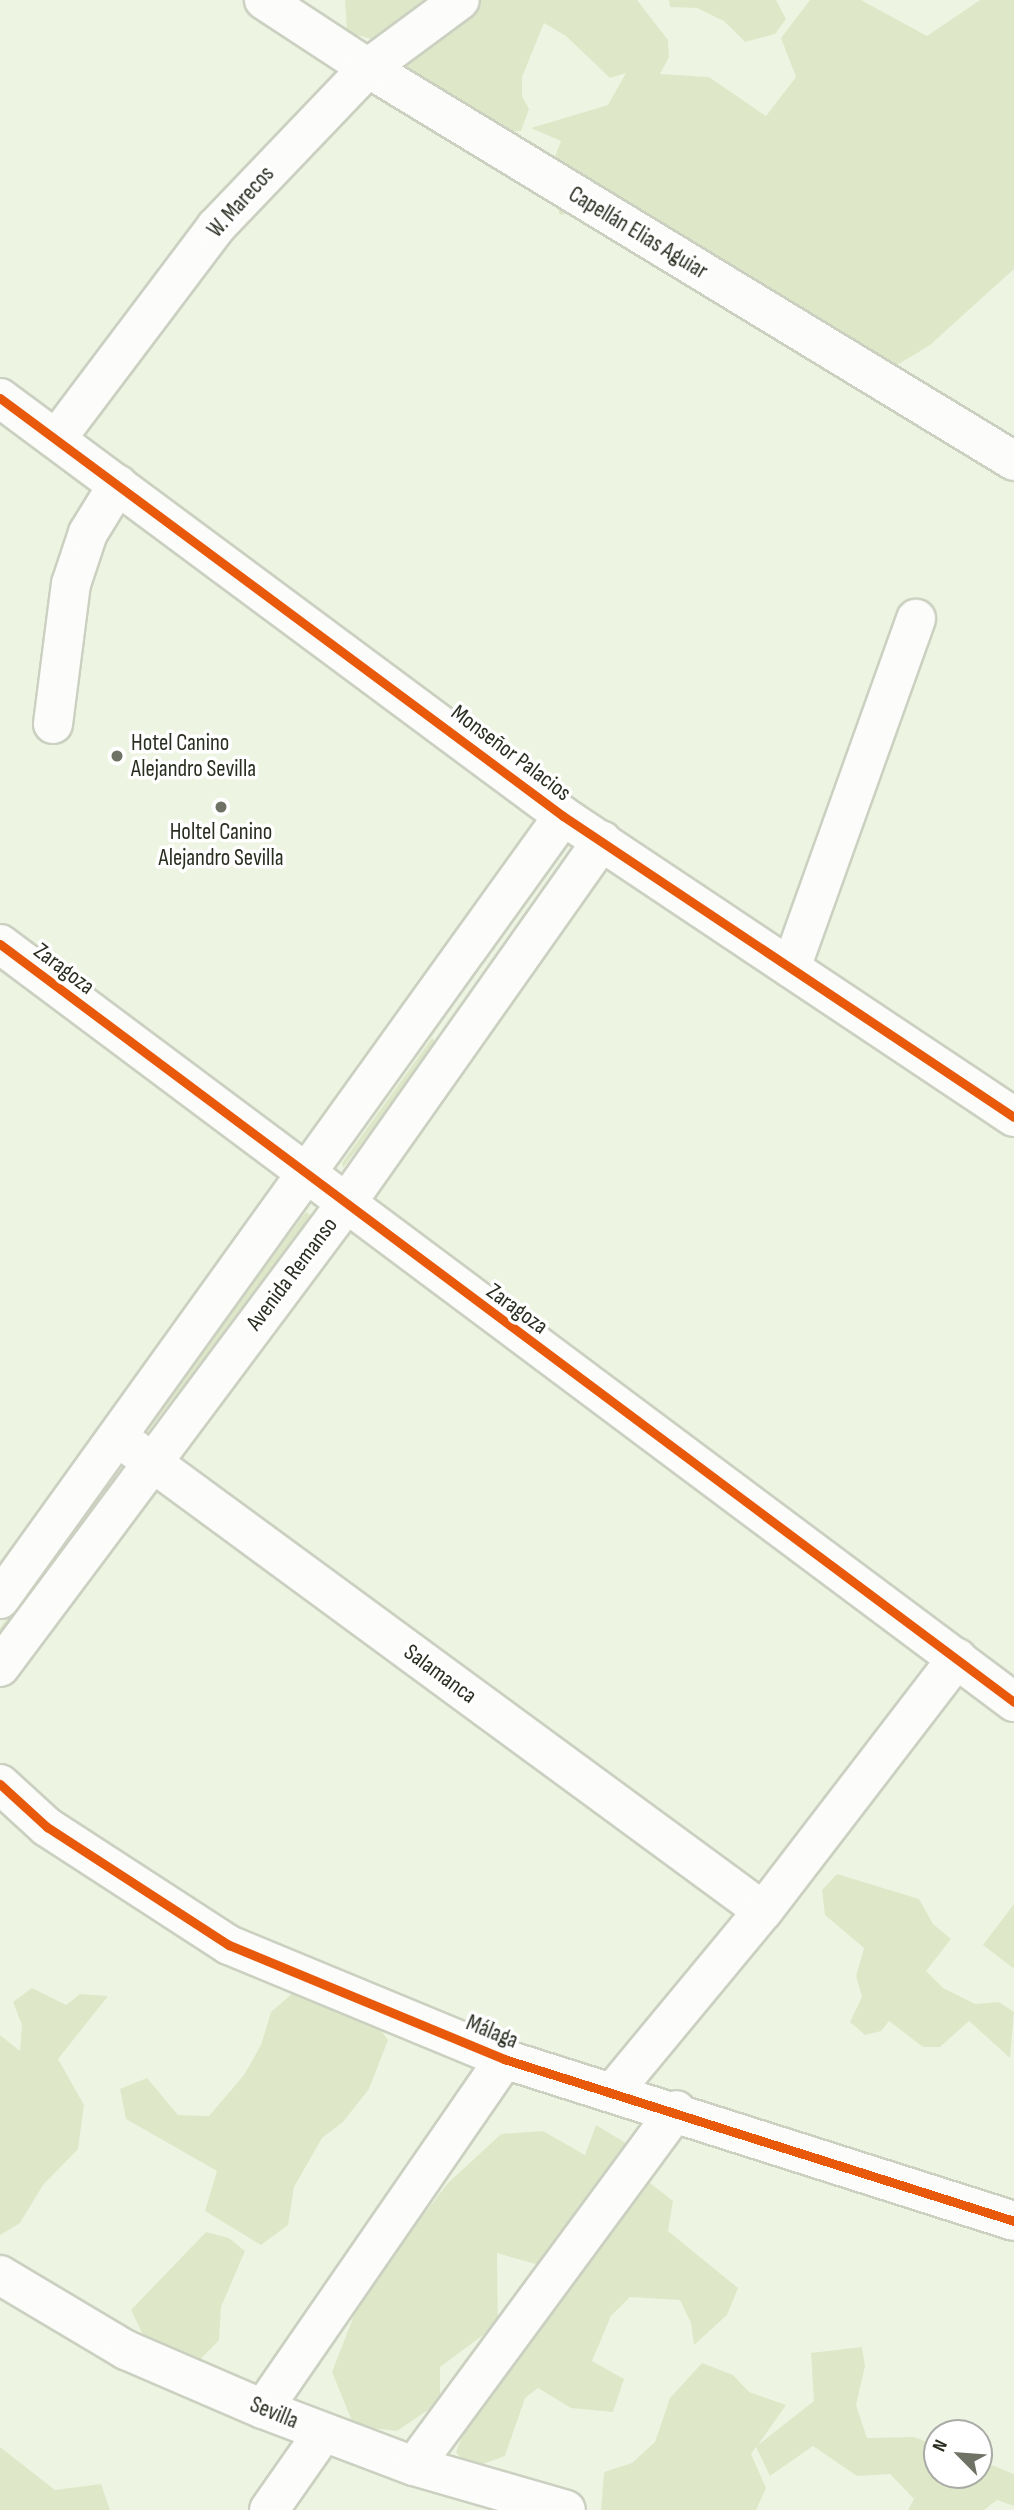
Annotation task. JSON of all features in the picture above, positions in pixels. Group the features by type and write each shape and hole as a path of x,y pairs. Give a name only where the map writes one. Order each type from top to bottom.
{"street":[{"name":"Capellán Elias Aguiar","path":"264,0 368,68 1014,461"},
{"name":"W. Marecos","path":"57,438 216,227 368,68 460,0"},
{"name":"Monseñor Palacios","path":"0,398 563,816 1014,1117"},
{"path":"53,724 71,584 88,533 118,484"},
{"path":"790,968 916,619"},
{"name":"Avenida Remanso","path":"0,1599 307,1176 563,816"},
{"name":"Avenida Remanso","path":"0,1667 150,1461 345,1205 602,841"},
{"name":"Zaragoza","path":"0,944 345,1205 1014,1702"},
{"name":"Salamanca","path":"118,1437 763,1911"},
{"path":"613,2092 763,1911 957,1658"},
{"name":"Málaga","path":"0,1784 47,1827 229,1945 504,2059 676,2110 1014,2221"},
{"path":"263,2409 504,2059"},
{"path":"414,2466 676,2110"},
{"name":"Sevilla","path":"0,2275 126,2350 263,2409 414,2466 566,2510"},
{"path":"268,2510 323,2433"}],"green space":[{"path":"345,0 637,0 668,40 669,57 660,74 709,77 766,116 796,77 781,38 810,0 861,0 927,36 980,0 1014,0 1014,269 930,345 876,378 596,207 560,215 547,178 561,141 531,128 608,105 626,73 610,78 566,36 544,23 522,77 522,96 529,109 521,131 490,133 427,98 381,42 347,32"},
{"path":"669,0 776,0 786,19 775,34 745,42 724,21 697,8 670,7"},
{"path":"432,1038 437,1043 343,1168 342,1163"},
{"path":"306,1212 312,1216 147,1433 145,1428"},
{"path":"108,1483 109,1488 0,1640 0,1628"},
{"path":"837,1874 919,1899 933,1924 951,1939 926,1971 943,1988 975,2004 999,2002 1014,2012 1010,2058 969,2021 940,2047 923,2047 889,2021 881,2031 865,2035 850,2022 862,1997 856,1976 864,1948 825,1915 822,1890"},
{"path":"1014,1904 1014,1967 1013,1968 983,1945"},
{"path":"32,1988 66,2005 80,1994 108,1996 58,2059 84,2105 78,2149 43,2185 20,2223 0,2235 0,2035 20,2051 22,2025 13,2002"},
{"path":"294,1992 372,2019 388,2040 369,2089 343,2122 322,2138 294,2187 288,2225 261,2245 205,2211 217,2171 126,2119 120,2089 147,2078 178,2115 209,2116 244,2075 261,2045 271,2012"},
{"path":"596,2125 629,2145 640,2175 673,2201 668,2231 738,2288 727,2315 694,2345 691,2323 680,2300 630,2297 611,2316 592,2361 624,2379 613,2412 571,2408 538,2388 525,2398 505,2456 469,2469 456,2452 482,2387 546,2267 497,2253 498,2324 440,2367 440,2402 397,2431 354,2426 332,2372 363,2292 448,2183 501,2134 543,2131 585,2155"},
{"path":"206,2232 229,2238 245,2251 221,2307 219,2340 197,2363 152,2353 131,2310"},
{"path":"862,2347 865,2366 856,2405 867,2438 914,2437 923,2441 923,2489 993,2489 993,2466 1014,2474 1014,2506 997,2500 984,2510 908,2510 914,2499 890,2474 857,2476 813,2446 770,2476 756,2447 751,2454 766,2488 756,2510 601,2510 604,2472 632,2463 655,2442 670,2398 702,2363 733,2375 749,2392 786,2405 758,2445 814,2401 811,2353"},
{"path":"0,2447 55,2490 101,2484 110,2510 0,2510"}],"cycle path":[{"path":"0,398 563,816 1014,1117"},
{"path":"0,944 1014,1702"},
{"path":"0,1784 47,1827 229,1945 504,2059 1014,2221"}],"place":[{"name":"Hotel Canino Alejandro Sevilla","path":"117,756"},
{"name":"Holtel Canino Alejandro Sevilla","path":"221,807"}]}
